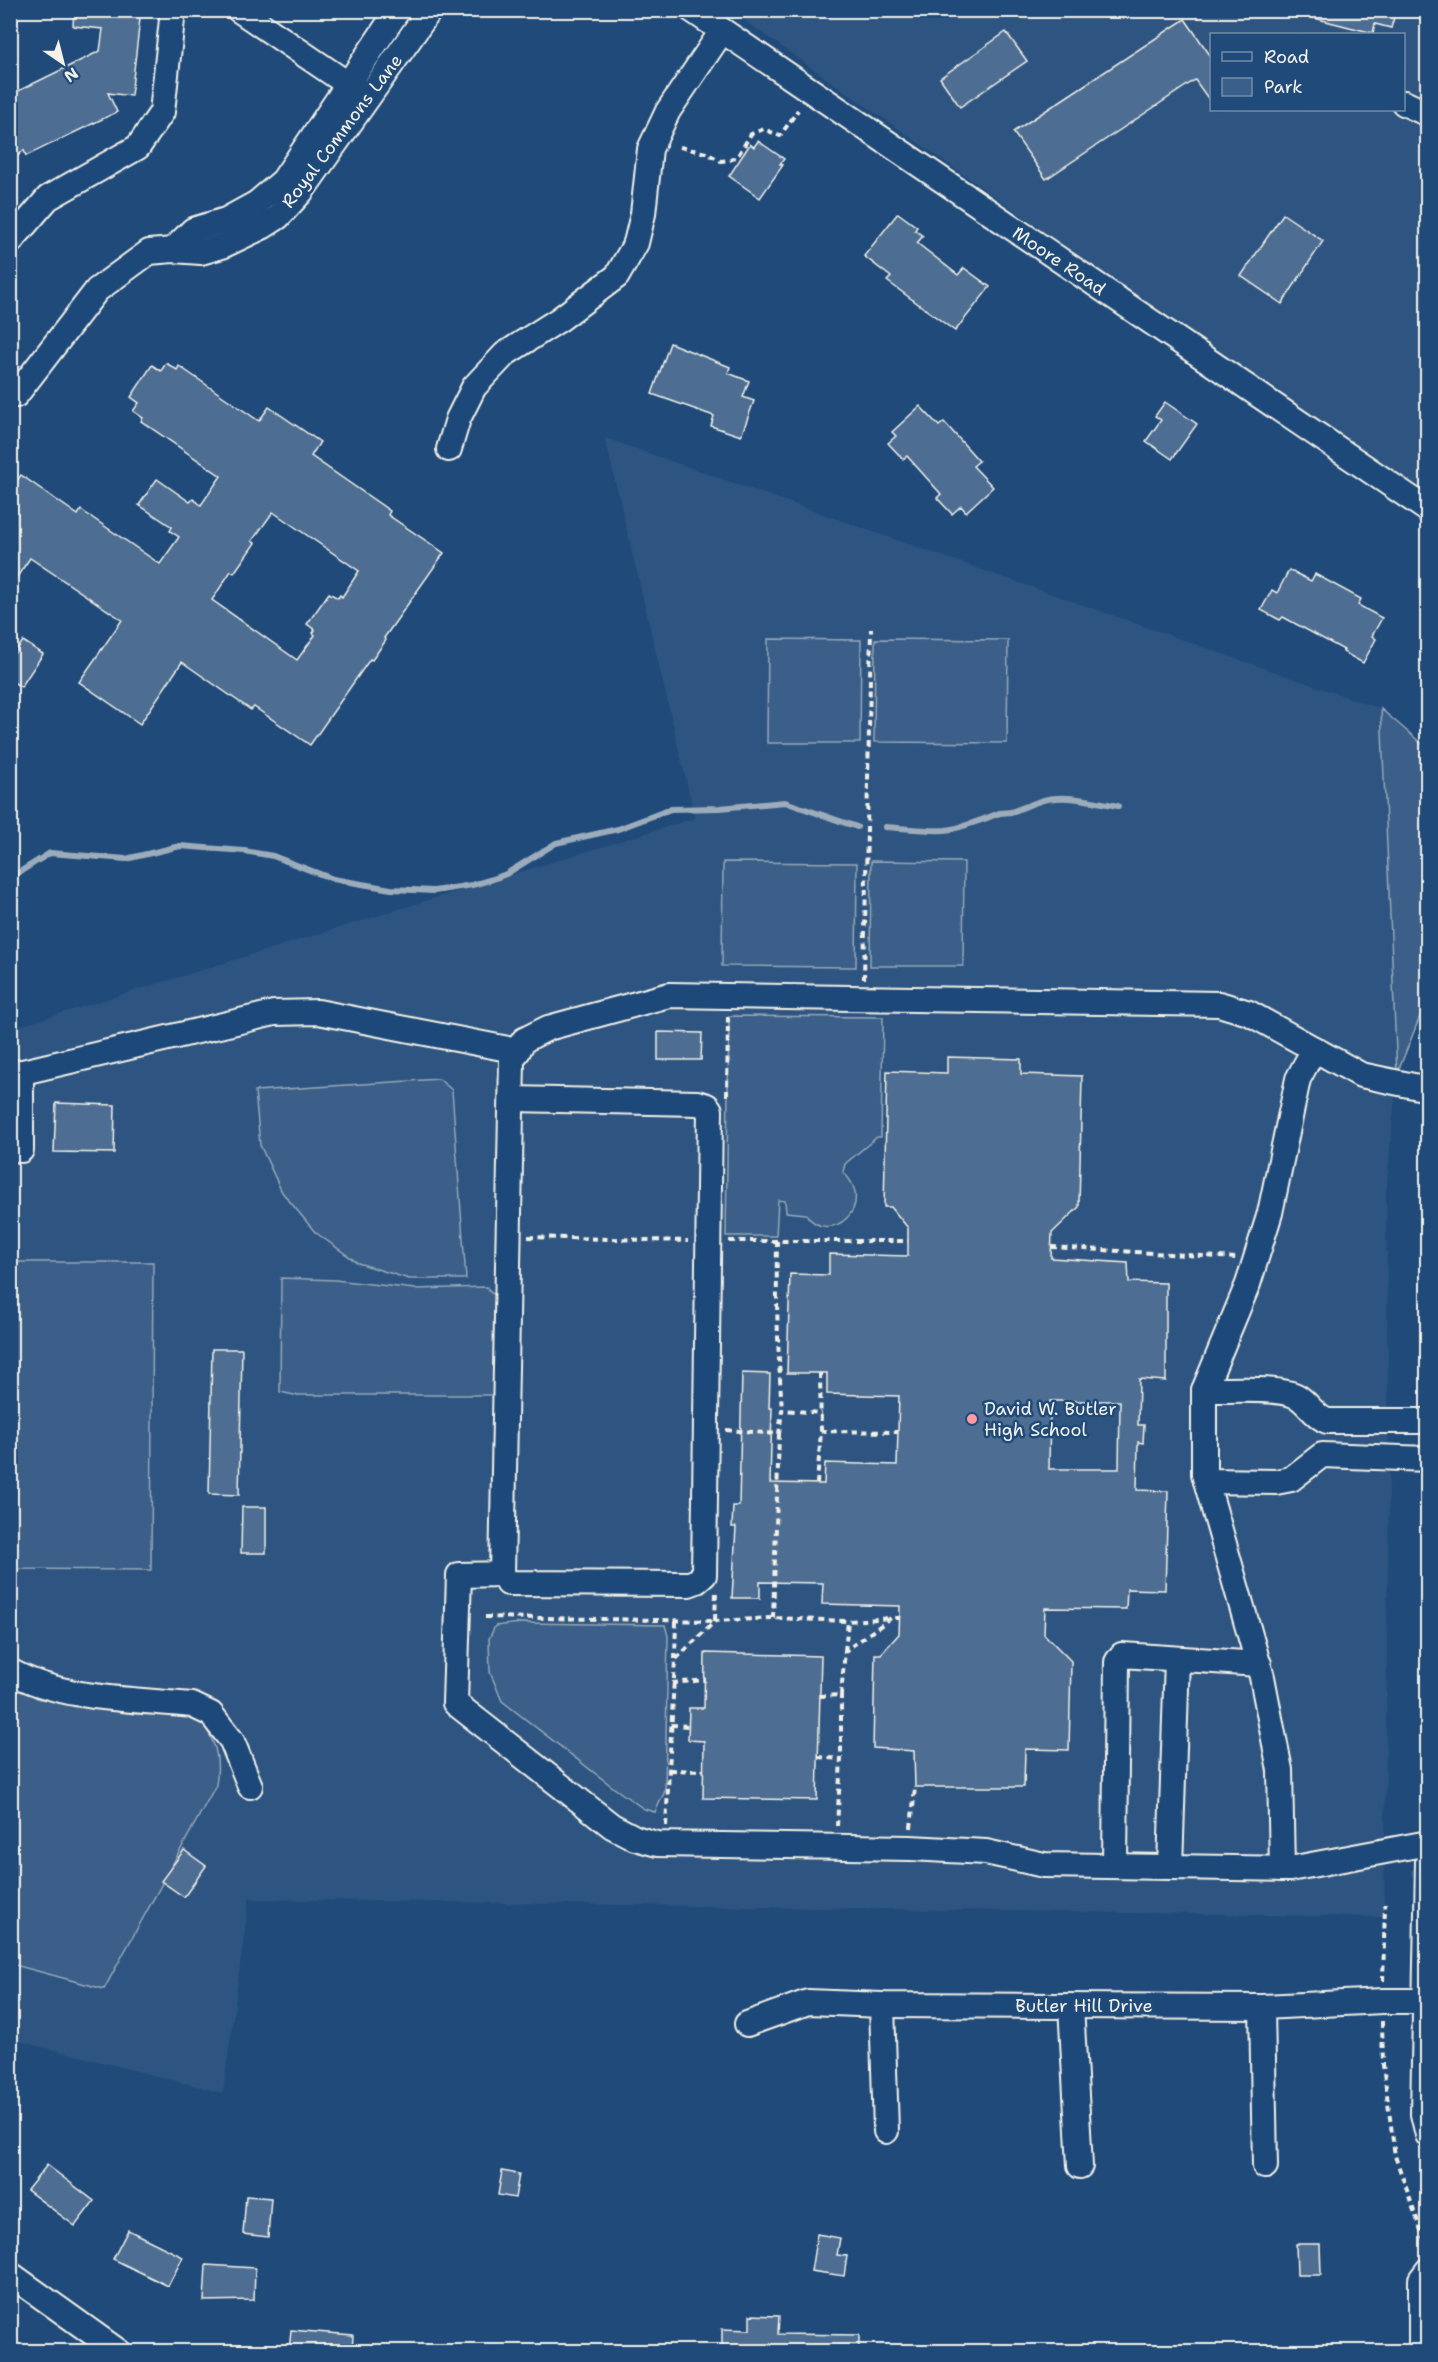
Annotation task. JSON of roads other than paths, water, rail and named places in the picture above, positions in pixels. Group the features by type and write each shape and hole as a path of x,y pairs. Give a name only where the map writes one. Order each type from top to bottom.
{"street":[{"path":"10,242 48,198 138,147 150,130 162,112 173,10"},
{"path":"238,10 358,91"},
{"name":"Royal Commons Lane","path":"358,91 398,10"},
{"name":"Royal Commons Lane","path":"13,394 97,290 149,252 173,250 193,230 226,220 257,204 283,181 430,10"},
{"name":"Moore Road","path":"692,10 1428,510"},
{"path":"449,450 458,419 474,387 505,354 560,319 616,276 636,243 643,214 650,149 668,111 722,31"},
{"path":"1405,103 1428,114"},
{"path":"512,1099 696,1103 707,1106 711,1110 704,1575 688,1584 508,1583 502,1574 512,1060 524,1040 548,1028 669,995 1219,1004 1249,1012 1361,1075 1428,1089"},
{"path":"21,1150 16,1073 274,1013 318,1012 518,1051"},
{"path":"1282,1869 1280,1770 1259,1664 1206,1481 1204,1390 1248,1284 1270,1213 1299,1079 1314,1049"},
{"path":"1204,1390 1284,1391 1299,1398 1317,1417 1324,1431 1313,1461"},
{"path":"1317,1417 1327,1421 1428,1421"},
{"path":"1206,1481 1276,1482 1291,1479 1322,1455 1428,1459"},
{"path":"502,1574 459,1575 455,1703 612,1826 635,1838 665,1844 910,1848 986,1852 1044,1865 1282,1869 1428,1843"},
{"path":"1115,1866 1118,1662 1122,1655 1259,1664"},
{"path":"1170,1867 1177,1659"},
{"path":"10,1671 29,1682 60,1691 192,1705 211,1714 231,1741 250,1786"},
{"path":"1428,1862 1423,2114 1428,2135"},
{"name":"Butler Hill Drive","path":"747,2024 808,2002 882,2005 1263,2007 1425,2001"},
{"path":"882,2005 886,2131"},
{"path":"1071,2006 1080,2166"},
{"path":"1263,2007 1265,2166"},
{"path":"1421,2352 1421,2278 1428,2270"},
{"path":"10,2274 119,2352"}],"waterway":[{"path":"885,827 945,830 971,824 999,813 1011,812 1040,801 1059,798 1118,806"},
{"path":"10,878 50,853 126,859 180,846 244,851 273,856 333,879 391,889 434,891 493,879 506,874 556,843 618,829 671,809 720,808 785,802 857,827"}],"place":[{"name":"David W. Butler High School","path":"972,1419"}]}
